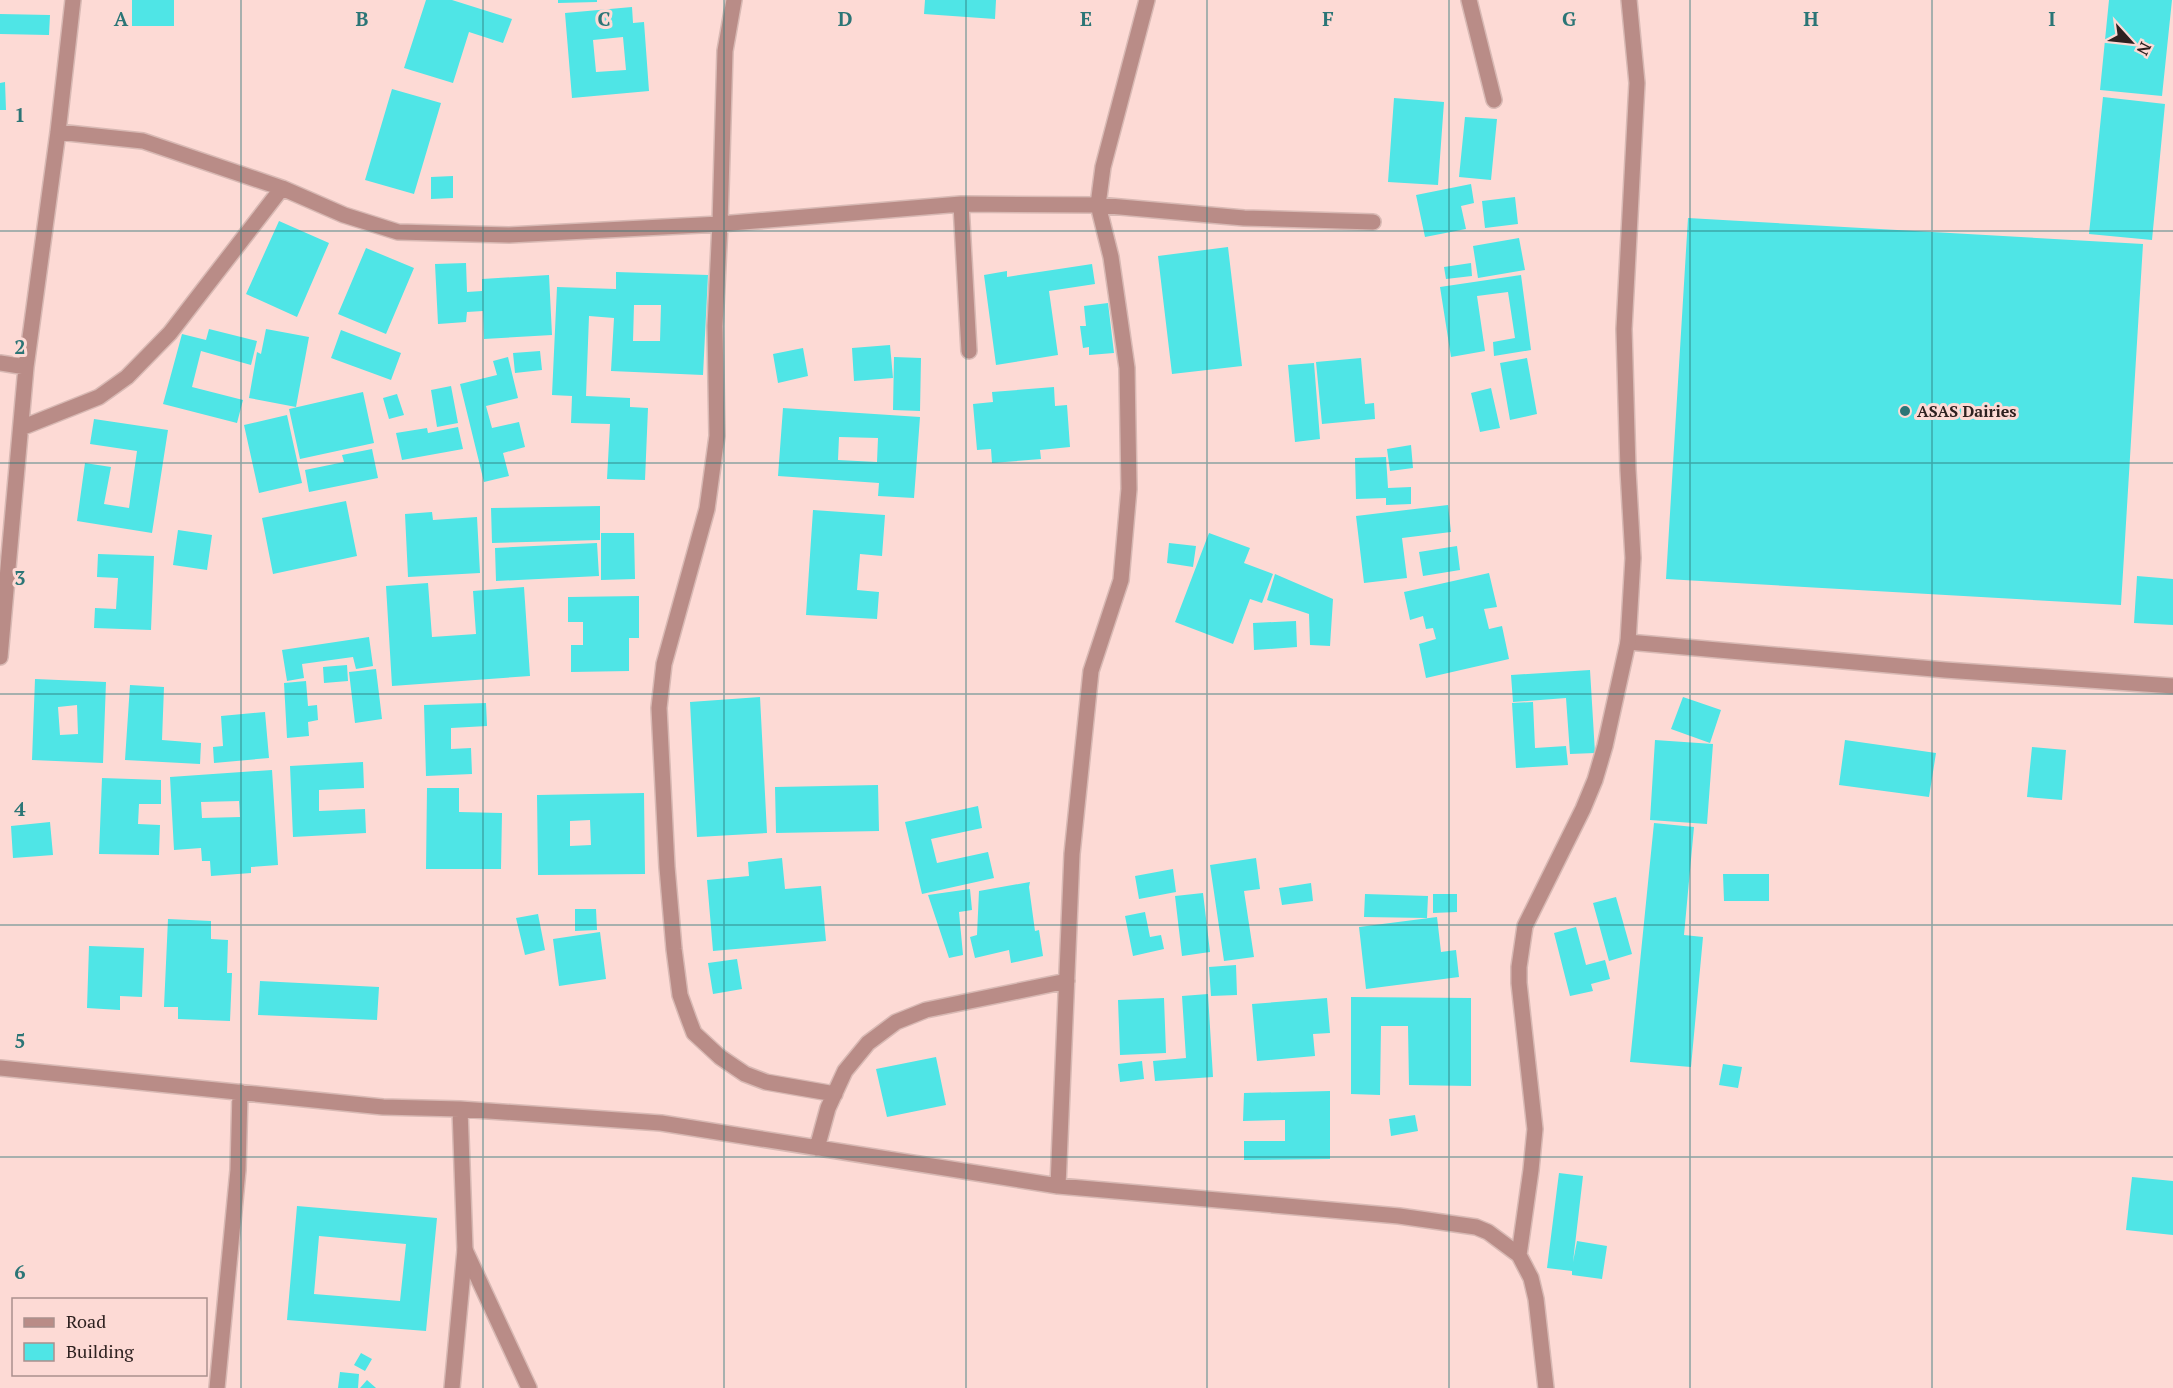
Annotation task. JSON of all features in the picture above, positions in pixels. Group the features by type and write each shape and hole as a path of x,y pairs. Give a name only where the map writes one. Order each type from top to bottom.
{"street":[{"path":"0,657 26,367 58,132 73,0"},
{"path":"734,0 725,51 715,326 717,436 712,482 700,535 683,588 664,664 659,708 667,867 680,995 694,1033 720,1057 745,1074 766,1082 835,1094"},
{"path":"1058,1186 1072,854 1091,671 1121,580 1130,489 1127,368 1111,257 1098,205 1103,167 1147,0"},
{"path":"1469,0 1494,100"},
{"path":"1519,1255 1535,1129 1519,983 1525,926 1595,780 1628,642 1633,558 1624,329 1637,83 1629,0"},
{"path":"58,132 144,141 282,188 344,215 398,232 509,235 720,224 962,204 1098,205 1244,218 1373,222"},
{"path":"21,428 99,397 127,377 170,333 282,188"},
{"path":"962,204 969,351"},
{"path":"0,363 26,367"},
{"path":"1628,642 1933,669 2173,686"},
{"path":"817,1148 828,1108 845,1071 868,1043 896,1022 926,1010 1067,981"},
{"path":"0,1068 382,1107 460,1109 662,1123 1058,1186 1399,1216 1476,1227 1488,1232 1519,1255 1531,1278 1536,1299 1546,1388"},
{"path":"217,1388 238,1170 240,1092"},
{"path":"452,1388 465,1250 460,1109"},
{"path":"465,1250 529,1388"}],"building":[{"path":"132,0 174,0 174,26 132,26"},
{"path":"426,0 452,0 512,19 503,43 469,32 453,83 404,68"},
{"path":"558,0 597,0 597,2 558,3"},
{"path":"925,0 996,0 995,19 924,14"},
{"path":"2109,0 2172,0 2162,96 2100,90"},
{"path":"632,7 633,23 644,22 649,91 572,98 565,13","holes":["623,37 626,70 596,72 593,40"]},
{"path":"0,14 50,15 49,35 0,34"},
{"path":"5,82 6,110 0,110 0,83"},
{"path":"392,89 441,103 414,194 365,180"},
{"path":"2103,97 2165,104 2152,240 2089,234"},
{"path":"1394,98 1444,102 1438,185 1388,182"},
{"path":"1465,117 1497,119 1491,180 1459,177"},
{"path":"453,176 453,198 431,199 431,177"},
{"path":"1471,184 1474,203 1461,206 1466,229 1425,237 1416,195"},
{"path":"1515,197 1518,224 1485,228 1482,201"},
{"name":"ASAS Dairies","path":"1688,218 2143,244 2121,605 1666,579"},
{"path":"279,221 329,243 297,317 246,294"},
{"path":"1519,238 1525,270 1478,278 1473,246"},
{"path":"1228,247 1242,366 1172,374 1158,256"},
{"path":"366,248 414,268 386,334 338,314"},
{"path":"466,263 467,292 482,291 482,279 549,275 552,335 484,339 483,311 467,312 466,322 438,324 435,264"},
{"path":"1471,263 1472,276 1446,279 1444,267"},
{"path":"1092,264 1095,284 1049,291 1058,355 996,365 984,275 1007,271 1007,277"},
{"path":"616,272 708,275 703,375 611,371 614,318 589,316 586,396 630,398 630,407 648,408 645,480 607,479 610,424 571,423 572,396 552,395 557,287 616,289","holes":["634,305 661,305 660,341 633,341"]},
{"path":"1521,275 1531,350 1494,356 1493,342 1515,338 1508,292 1477,296 1485,351 1451,357 1440,287"},
{"path":"1108,303 1114,353 1089,355 1089,347 1083,348 1080,326 1086,326 1084,306"},
{"path":"209,329 257,341 251,365 201,351 192,387 243,400 237,423 163,404 182,334 206,340"},
{"path":"266,329 309,337 296,407 249,398 257,352 261,354"},
{"path":"341,330 401,353 391,380 331,358"},
{"path":"890,345 893,378 854,381 852,348"},
{"path":"803,348 808,376 778,383 773,354"},
{"path":"540,351 542,370 515,373 513,353"},
{"path":"508,357 518,398 486,406 492,428 519,422 525,447 503,453 509,476 484,482 460,384 497,375 493,361"},
{"path":"894,357 921,358 920,411 893,410"},
{"path":"1361,358 1365,404 1374,403 1375,419 1322,424 1316,362"},
{"path":"1527,358 1537,414 1510,420 1500,363"},
{"path":"1314,363 1320,439 1295,442 1288,365"},
{"path":"451,386 458,423 437,427 431,390"},
{"path":"1054,387 1055,406 1067,405 1070,447 1040,450 1041,459 992,463 991,449 977,450 973,404 993,402 992,392"},
{"path":"1491,388 1500,428 1480,432 1471,393"},
{"path":"363,392 374,443 300,459 289,409"},
{"path":"397,394 404,415 389,419 383,398"},
{"path":"783,408 920,417 914,498 878,496 879,483 778,476","holes":["839,437 878,438 877,462 838,460"]},
{"path":"287,415 302,483 259,493 244,425"},
{"path":"94,419 168,430 152,533 77,521 85,463 111,467 104,504 129,508 137,451 90,444"},
{"path":"458,427 463,449 402,460 396,433 427,428 428,433"},
{"path":"1411,445 1413,468 1390,471 1387,449"},
{"path":"372,449 378,478 309,492 305,470 344,462 342,455"},
{"path":"1386,457 1388,488 1411,487 1411,504 1386,505 1386,498 1356,499 1355,458"},
{"path":"346,501 357,556 273,574 262,518"},
{"path":"1448,505 1451,532 1402,538 1407,578 1364,583 1356,516"},
{"path":"600,506 600,540 492,543 491,508"},
{"path":"813,510 885,515 882,556 860,554 857,590 879,592 877,619 806,615"},
{"path":"432,512 433,520 477,517 480,573 408,577 405,514"},
{"path":"178,530 212,535 207,570 173,565"},
{"path":"601,533 634,533 635,579 601,580"},
{"path":"1209,533 1250,548 1244,563 1273,574 1262,603 1250,599 1233,644 1175,622"},
{"path":"597,543 599,576 496,581 495,548"},
{"path":"1169,543 1196,546 1193,567 1167,563"},
{"path":"1457,546 1460,570 1423,576 1419,552"},
{"path":"98,554 154,556 151,630 94,628 95,608 116,609 118,578 97,577"},
{"path":"1489,573 1497,607 1484,609 1489,629 1502,626 1509,659 1426,678 1419,644 1436,639 1433,628 1426,629 1423,616 1410,620 1404,592"},
{"path":"1275,574 1333,599 1330,646 1310,645 1309,614 1267,600"},
{"path":"2137,576 2173,579 2173,625 2134,623"},
{"path":"428,583 432,637 476,634 473,591 524,587 530,676 392,686 386,586"},
{"path":"639,596 639,638 629,638 629,671 571,672 571,645 583,645 583,622 568,622 568,597"},
{"path":"1296,621 1297,647 1254,650 1253,623"},
{"path":"369,637 373,666 356,669 353,657 302,664 304,678 287,681 282,650"},
{"path":"347,665 348,681 324,683 323,667"},
{"path":"376,669 382,719 355,723 349,672"},
{"path":"1590,670 1595,753 1570,754 1566,698 1513,702 1511,675"},
{"path":"35,679 106,682 103,763 32,760","holes":["77,705 78,734 60,735 58,707"]},
{"path":"306,681 308,706 317,705 318,720 308,722 309,736 287,738 284,683"},
{"path":"130,685 164,687 162,740 201,743 200,764 125,760"},
{"path":"760,697 767,833 697,837 690,702"},
{"path":"1683,697 1721,710 1710,743 1671,729"},
{"path":"1533,702 1535,748 1566,746 1568,765 1516,768 1512,703"},
{"path":"486,703 487,726 451,728 451,749 471,748 472,774 426,776 424,705"},
{"path":"265,712 269,758 214,763 213,747 223,746 221,716"},
{"path":"1655,740 1713,744 1707,824 1650,820"},
{"path":"1845,740 1936,753 1929,797 1839,785"},
{"path":"2032,747 2066,750 2062,800 2027,797"},
{"path":"363,762 364,788 319,790 319,811 365,809 366,833 293,837 290,766"},
{"path":"272,770 278,865 251,867 251,873 211,876 210,861 202,861 201,848 174,850 170,777","holes":["239,801 240,817 202,818 201,802"]},
{"path":"102,778 161,780 161,804 139,804 138,824 160,825 159,855 99,854"},
{"path":"878,785 879,831 776,833 775,787"},
{"path":"427,788 459,788 459,812 502,813 501,869 426,869"},
{"path":"644,793 645,874 538,875 537,795","holes":["590,820 591,845 570,846 570,821"]},
{"path":"978,806 982,828 931,839 937,863 988,852 994,878 922,894 905,822"},
{"path":"50,822 53,855 13,858 11,826"},
{"path":"1654,823 1694,827 1684,935 1703,937 1691,1067 1630,1062"},
{"path":"782,858 785,889 821,886 826,941 713,951 707,880 749,876 748,862"},
{"path":"1256,858 1260,889 1244,891 1254,957 1224,961 1210,865"},
{"path":"1173,869 1176,892 1139,899 1135,876"},
{"path":"1723,874 1769,874 1769,901 1724,901"},
{"path":"1030,882 1035,931 1039,930 1043,956 1011,963 1009,950 975,958 970,937 977,935 979,891"},
{"path":"1311,883 1313,901 1282,905 1279,888"},
{"path":"970,889 972,910 959,912 963,955 949,958 928,895"},
{"path":"1203,893 1210,952 1182,956 1175,896"},
{"path":"1365,894 1428,896 1427,918 1364,917"},
{"path":"1433,894 1457,894 1457,912 1433,913"},
{"path":"1616,897 1632,954 1609,961 1593,903"},
{"path":"575,909 596,909 597,930 575,931"},
{"path":"1145,912 1150,937 1161,935 1164,949 1133,956 1125,916"},
{"path":"538,914 545,950 525,955 516,918"},
{"path":"1437,917 1441,952 1456,950 1459,977 1366,989 1359,927"},
{"path":"168,919 211,921 211,939 228,940 227,973 232,973 230,1021 178,1019 178,1007 164,1007"},
{"path":"1576,927 1586,965 1605,960 1610,979 1591,984 1593,991 1570,996 1554,933"},
{"path":"600,932 606,979 559,986 553,939"},
{"path":"89,946 144,948 142,997 120,996 120,1010 87,1008"},
{"path":"737,959 742,989 713,994 708,963"},
{"path":"1236,965 1237,995 1211,996 1209,967"},
{"path":"260,981 379,987 377,1020 258,1015"},
{"path":"1208,994 1213,1077 1155,1081 1153,1061 1186,1058 1182,996"},
{"path":"1351,997 1471,998 1471,1086 1409,1085 1408,1026 1381,1026 1380,1095 1351,1094"},
{"path":"1164,998 1166,1053 1120,1055 1118,1000"},
{"path":"1327,998 1330,1033 1313,1034 1315,1056 1257,1061 1252,1004"},
{"path":"936,1057 946,1105 887,1117 876,1069"},
{"path":"1142,1061 1144,1079 1120,1082 1118,1064"},
{"path":"1723,1064 1742,1067 1738,1088 1719,1085"},
{"path":"1330,1091 1330,1159 1244,1160 1244,1141 1285,1141 1285,1120 1243,1121 1244,1093"},
{"path":"1415,1115 1418,1131 1391,1136 1389,1119"},
{"path":"1559,1173 1583,1176 1573,1262 1577,1241 1607,1246 1602,1279 1572,1275 1572,1271 1547,1268"},
{"path":"2132,1177 2173,1181 2173,1235 2126,1230"},
{"path":"297,1206 437,1218 426,1331 287,1320","holes":["319,1236 406,1244 400,1301 314,1294"]},
{"path":"361,1353 372,1359 365,1371 354,1365"},
{"path":"340,1372 359,1374 358,1388 338,1388"},
{"path":"367,1380 376,1388 360,1388"}],"place":[{"name":"ASAS Dairies","path":"1905,411"}]}
